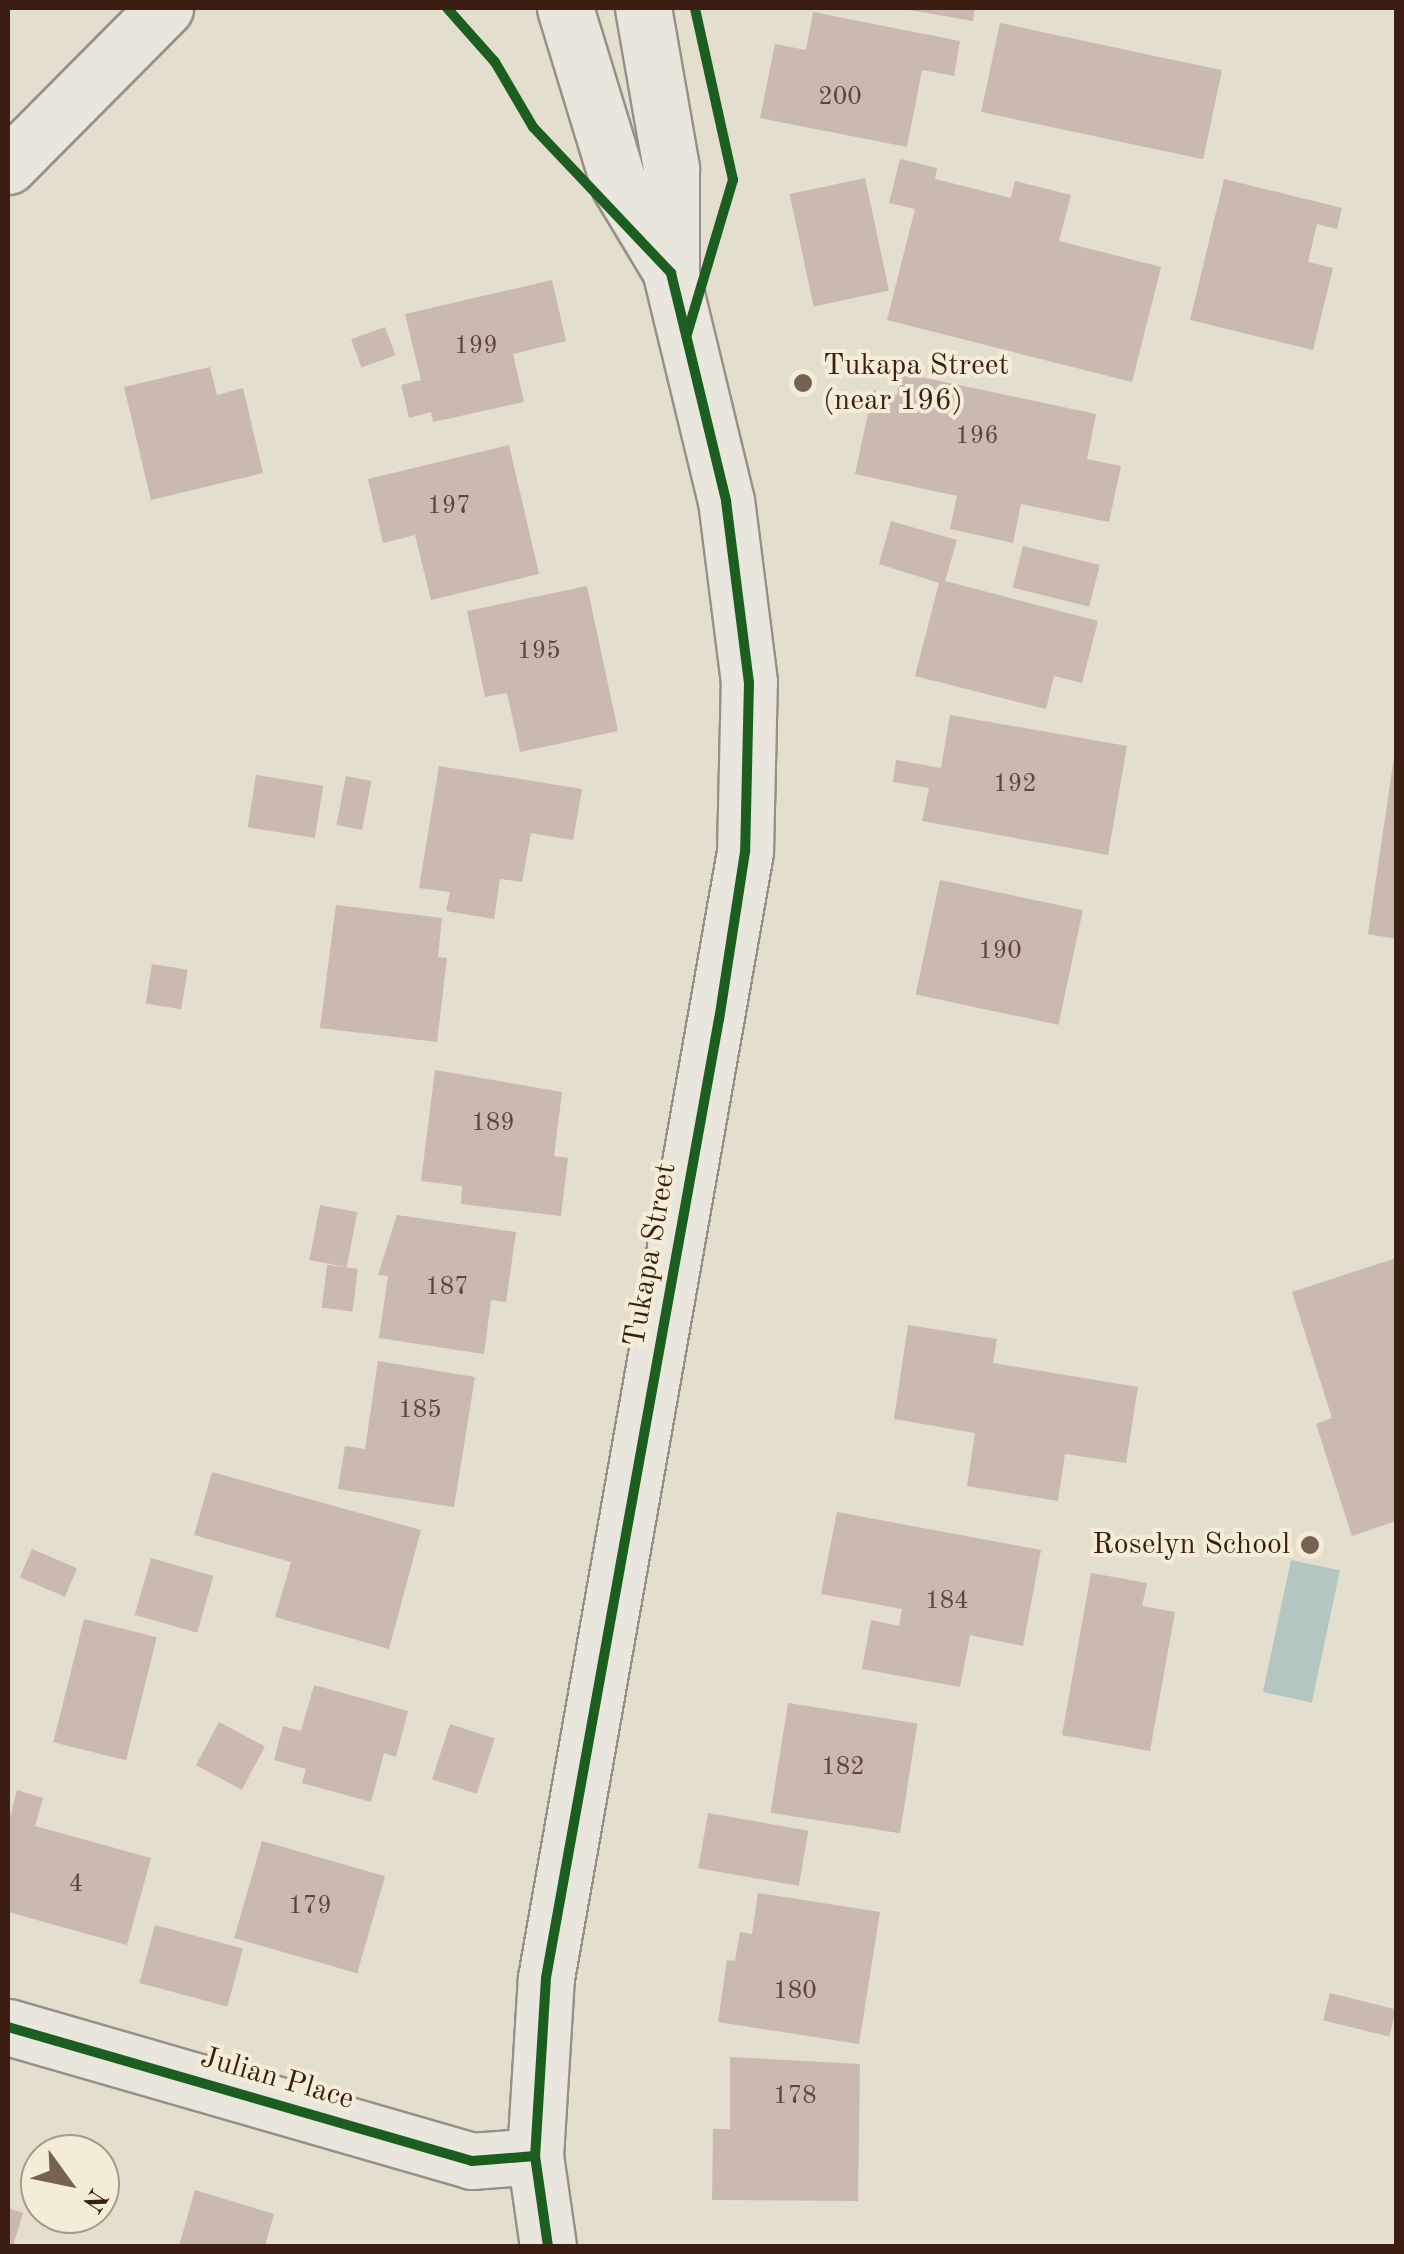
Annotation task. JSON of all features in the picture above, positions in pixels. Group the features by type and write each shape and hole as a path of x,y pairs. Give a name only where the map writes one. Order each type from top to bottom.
{"main road":[{"path":"8,166 165,8"},
{"name":"Tukapa Street","path":"565,8 618,185 672,272"},
{"name":"Tukapa Street","path":"548,2246 536,2156 546,1978 745,852 750,682 726,500 672,272 671,168 643,8"},
{"name":"Julian Place","path":"8,2027 472,2161 536,2156"}],"shaded area":[{"path":"1291,1560 1340,1570 1312,1702 1263,1692"}],"building":[{"path":"898,8 975,8 973,21"},
{"path":"813,12 960,41 954,76 922,70 907,147 760,118 775,44 806,50"},
{"path":"1000,23 1222,70 1203,159 981,112"},
{"path":"900,159 937,168 935,179 1011,198 1015,181 1071,195 1059,241 1161,267 1132,382 887,320 915,209 889,203"},
{"path":"865,178 889,290 814,306 790,194"},
{"path":"1224,179 1342,208 1337,229 1317,224 1308,262 1333,268 1313,350 1190,320"},
{"path":"552,280 566,341 513,354 524,402 433,422 431,412 409,418 401,385 421,380 405,314"},
{"path":"385,327 395,355 361,368 351,339"},
{"path":"210,367 217,395 243,388 263,473 151,500 124,387"},
{"path":"902,373 1096,414 1087,459 1121,466 1109,522 1021,504 1013,543 950,529 957,496 855,474 873,390 897,395"},
{"path":"509,445 539,574 431,600 415,535 383,543 368,479"},
{"path":"891,521 957,540 945,581 1098,621 1082,683 1054,676 1046,709 915,676 939,583 879,564"},
{"path":"1023,546 1100,565 1089,607 1013,588"},
{"path":"587,586 618,731 520,752 507,693 485,697 467,611"},
{"path":"950,715 1127,746 1108,855 922,821 929,788 893,782 896,760 941,768"},
{"path":"1396,757 1396,939 1368,934"},
{"path":"439,766 582,789 573,840 531,833 522,882 500,879 494,919 446,911 450,892 419,888"},
{"path":"256,775 323,786 315,838 248,827"},
{"path":"346,776 372,781 362,830 336,825"},
{"path":"940,880 1083,910 1058,1025 916,994"},
{"path":"336,905 442,918 438,957 447,958 437,1042 320,1028"},
{"path":"152,964 188,970 181,1009 146,1004"},
{"path":"435,1070 562,1092 554,1156 568,1158 561,1216 461,1204 462,1186 421,1181"},
{"path":"320,1205 357,1212 347,1267 309,1260"},
{"path":"397,1215 516,1232 506,1302 491,1300 484,1354 379,1338 388,1276 378,1275"},
{"path":"1396,1258 1396,1521 1352,1536 1316,1424 1332,1418 1292,1292"},
{"path":"327,1265 358,1269 353,1311 322,1308"},
{"path":"908,1325 997,1339 993,1363 1138,1387 1126,1463 1065,1454 1058,1501 967,1486 975,1433 894,1419"},
{"path":"378,1361 475,1377 454,1507 338,1489 345,1446 365,1449"},
{"path":"212,1472 421,1530 389,1649 275,1617 291,1562 194,1535"},
{"path":"837,1512 1041,1550 1023,1646 970,1635 960,1687 862,1669 871,1620 899,1626 902,1609 821,1594"},
{"path":"32,1549 77,1568 65,1597 20,1578"},
{"path":"151,1558 213,1576 197,1633 135,1615"},
{"path":"1091,1573 1147,1583 1142,1606 1175,1612 1150,1751 1062,1735"},
{"path":"84,1619 157,1637 126,1760 53,1742"},
{"path":"314,1685 408,1711 396,1757 384,1753 371,1802 302,1783 306,1769 274,1760 283,1726 301,1731"},
{"path":"788,1703 917,1723 900,1833 771,1813"},
{"path":"219,1722 265,1746 242,1790 196,1765"},
{"path":"450,1724 495,1739 477,1794 432,1779"},
{"path":"17,1790 43,1798 35,1826 151,1858 127,1945 8,1912 8,1825"},
{"path":"708,1813 808,1831 799,1886 698,1868"},
{"path":"262,1841 385,1876 357,1973 234,1938"},
{"path":"758,1893 880,1912 859,2044 718,2022 727,1960 735,1961 740,1932 752,1934"},
{"path":"155,1925 243,1949 227,2007 139,1983"},
{"path":"1330,1993 1396,2009 1389,2037 1323,2020"},
{"path":"730,2057 860,2064 858,2201 712,2200 713,2129 730,2129"},
{"path":"195,2190 274,2214 265,2246 179,2246"},
{"path":"8,2208 20,2212 20,2223 13,2246 8,2246"}],"cycle path":[{"path":"447,8 495,62 533,127 671,273 726,501 749,682 745,852 719,1019 546,1978 535,2156 548,2246"},
{"path":"687,334 733,180 695,8"},
{"path":"8,2027 472,2161 535,2156"}],"place":[{"name":"Tukapa Street (near 196)","path":"803,383"},
{"name":"Roselyn School","path":"1310,1545"}]}
